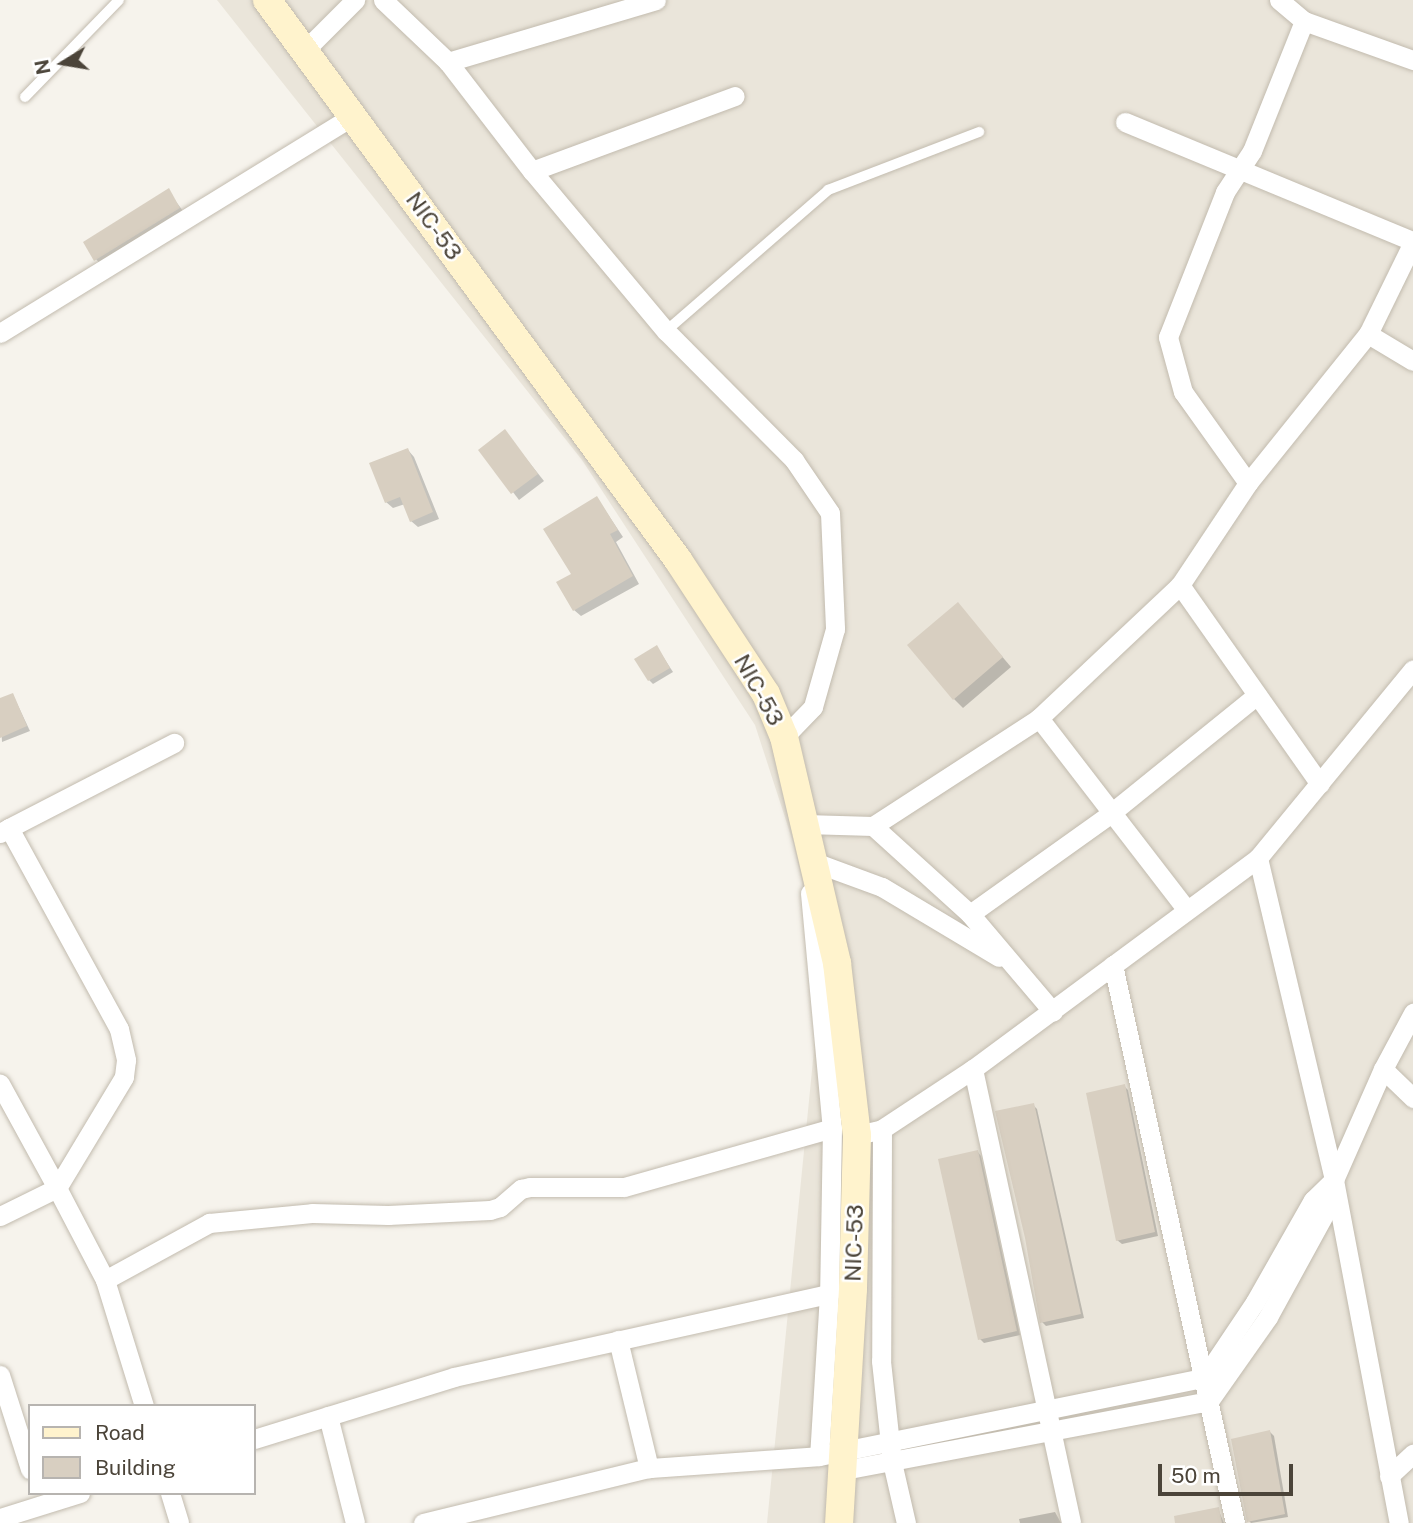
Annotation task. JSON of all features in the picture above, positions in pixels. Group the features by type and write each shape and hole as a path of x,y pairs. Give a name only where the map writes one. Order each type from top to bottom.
{"main road":[{"name":"NIC-53","path":"267,0 678,560 766,694 784,737 837,963 857,1131 836,1459 839,1523"}],"street":[{"path":"305,50 355,0"},
{"path":"383,0 449,62 532,171 666,331 794,460 830,513 835,629 813,707 784,737"},
{"path":"449,62 596,7 656,0"},
{"path":"1279,0 1304,21 1413,60"},
{"path":"1248,484 1183,392 1168,337 1225,192 1252,151 1304,21"},
{"path":"532,171 735,96"},
{"path":"0,333 353,116"},
{"path":"906,1523 892,1462 857,1131 814,953 805,824 873,826 1039,718 1180,585 1248,484 1368,334 1413,242 1241,168 1125,122"},
{"path":"1368,334 1413,361"},
{"path":"1180,585 1320,784"},
{"path":"106,1280 209,1223 312,1213 388,1214 490,1210 500,1207 521,1189 530,1186 624,1187 857,1131 974,1069 1258,858 1413,669"},
{"path":"970,914 1110,814 1257,695"},
{"path":"1039,718 1110,814 1187,910"},
{"path":"0,1216 57,1188 124,1077 126,1060 119,1030 4,830 174,743"},
{"path":"873,826 970,914 1053,1012"},
{"path":"1258,858 1335,1180 1399,1523"},
{"path":"814,862 882,887 1012,964"},
{"path":"1113,965 1235,1523"},
{"path":"423,1523 649,1468 836,1459 892,1462 1209,1401 1262,1309 1313,1200 1335,1180 1383,1069 1413,1013"},
{"path":"974,1069 1071,1523"},
{"path":"1383,1069 1413,1098"},
{"path":"0,1084 106,1280 143,1404"},
{"path":"836,1459 829,1294 857,1131"},
{"path":"256,1438 454,1377 829,1294"},
{"path":"836,1459 890,1441 1205,1378 1262,1309"},
{"path":"618,1340 649,1468"},
{"path":"0,1375 28,1463"},
{"path":"328,1416 355,1523"},
{"path":"1389,1476 1413,1454"},
{"path":"0,1518 75,1495"},
{"path":"171,1495 179,1523"}],"lane":[{"path":"25,97 119,0"},
{"path":"666,331 828,190 979,132"}],"shaded area":[{"path":"217,0 1413,0 1413,1523 767,1523 822,970 793,842 755,725 582,460"}],"building":[{"path":"169,188 180,208 94,261 83,242"},
{"path":"505,429 538,474 511,494 478,450"},
{"path":"408,448 433,512 410,522 400,497 385,503 369,463"},
{"path":"597,496 618,530 610,534 633,576 573,611 556,582 571,574 543,529"},
{"path":"958,602 1003,657 953,700 907,645"},
{"path":"657,645 670,668 648,681 634,659"},
{"path":"13,693 27,726 0,738 0,698"},
{"path":"1125,1084 1155,1232 1116,1241 1086,1093"},
{"path":"1034,1103 1081,1314 1040,1323 1025,1238 995,1111"},
{"path":"978,1150 1017,1331 978,1340 938,1159"},
{"path":"1270,1430 1285,1514 1247,1522 1231,1439"},
{"path":"1219,1507 1222,1523 1175,1523 1174,1516"}]}
